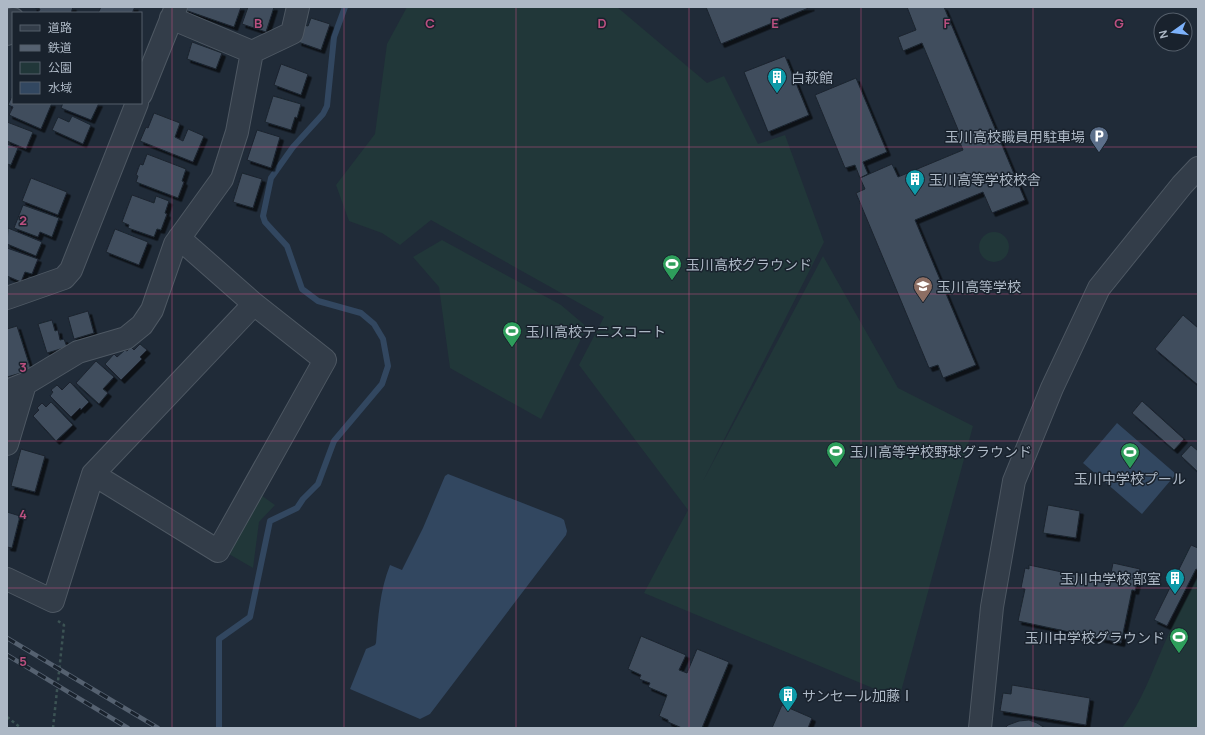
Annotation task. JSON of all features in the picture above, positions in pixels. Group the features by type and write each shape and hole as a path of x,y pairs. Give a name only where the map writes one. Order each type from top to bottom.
{"street":[{"path":"252,52 292,33 298,7"},
{"path":"142,91 173,13 252,52"},
{"path":"7,34 12,21"},
{"path":"7,444 16,387 78,352 126,338 142,325 152,310 175,244 222,179 237,132 252,52"},
{"path":"7,298 64,278 70,270 137,104"},
{"path":"980,728 992,607 1014,481 1052,388 1099,288 1182,185 1198,168"},
{"path":"93,474 218,551 325,360 254,304 180,238"},
{"path":"7,579 53,601 93,474 254,304"}],"path":[{"path":"52,618 64,625 53,728"},
{"path":"7,717 21,728"}],"green space":[{"name":"玉川高校グラウンド","path":"407,7 617,7 707,83 724,76 758,144 785,135 824,242 703,481 823,256 898,388 973,426 899,699 644,593 688,510 579,365 604,317 431,220 400,245 382,233 349,221 336,185 375,134 387,44"},
{"path":"994,232 1005,236 1009,247 1005,258 994,262 983,258 979,247 983,236"},
{"name":"玉川高校テニスコート","path":"442,240 561,305 587,327 541,419 450,368 439,287 413,257"},
{"path":"258,493 275,505 259,522 253,568 229,554"},
{"name":"玉川中学校グラウンド","path":"1198,576 1198,728 1122,728 1129,718 1152,674 1173,624"}],"water":[{"name":"玉川中学校プール","path":"1117,423 1176,474 1142,514 1083,463"},
{"path":"448,474 561,518 564,520 567,531 566,535 430,714 420,719 350,689 366,649 375,645 376,643 382,594 390,565 402,570 423,528 445,476"}],"building":[{"path":"33,7 73,7 71,12 38,12 40,9"},
{"path":"101,7 135,7 132,12 98,12"},
{"path":"186,7 241,7 234,27 185,10"},
{"path":"248,7 274,7 266,32 242,24"},
{"path":"706,7 811,7 721,44"},
{"name":"玉川高等学校校舎","path":"907,7 944,7 1025,200 992,213 983,192 915,220 976,365 943,378 938,365 929,368 856,193 865,189 860,178 892,164 898,177 963,150 956,133 959,132 922,43 903,51 898,37 916,30"},
{"path":"311,18 330,24 321,50 298,42 304,25 308,26"},
{"path":"192,42 222,53 216,69 187,59"},
{"name":"白萩館","path":"785,56 809,115 768,132 744,72"},
{"path":"281,64 308,74 301,95 274,85"},
{"path":"856,78 887,152 863,162 868,174 860,178 855,165 845,168 815,95"},
{"path":"12,96 12,104 52,104 41,129 9,115 13,107 8,105"},
{"path":"273,96 301,104 297,118 295,117 291,130 265,122"},
{"path":"63,104 99,104 91,120 61,108"},
{"path":"154,113 180,123 175,137 183,141 188,129 204,136 193,162 140,141 146,127 148,128"},
{"path":"72,116 91,125 83,144 52,130 58,117 69,122"},
{"path":"7,122 33,132 26,149 7,141"},
{"path":"257,130 280,137 271,168 247,160"},
{"path":"7,144 18,148 11,165 7,164"},
{"path":"147,154 186,169 182,181 184,182 178,198 136,182 138,176 136,175 140,164 143,165"},
{"path":"242,173 262,179 253,208 233,202"},
{"path":"31,178 67,192 58,215 22,201"},
{"path":"132,195 154,203 156,196 169,201 165,213 167,214 161,230 157,229 154,237 128,228 129,225 122,222"},
{"path":"23,205 59,218 52,237 40,232 38,237 14,228"},
{"path":"8,228 42,242 36,256 7,244"},
{"path":"115,229 148,242 139,265 106,252"},
{"path":"7,248 38,259 32,274 25,272 21,282 7,276"},
{"path":"88,311 94,333 74,339 68,317"},
{"path":"1183,315 1198,328 1198,385 1155,349"},
{"path":"52,320 55,331 58,330 60,340 64,339 67,347 47,353 38,324"},
{"path":"17,326 31,370 7,377 7,329"},
{"path":"140,344 147,350 140,357 142,359 121,380 105,364 114,354 117,357 131,347 134,350"},
{"path":"96,361 114,377 103,389 108,393 99,404 76,383"},
{"path":"70,382 89,402 71,417 50,396 53,392 51,390 57,385 62,390"},
{"path":"1142,401 1184,439 1174,450 1132,413"},
{"path":"51,402 73,425 56,441 33,416 39,410 37,408 42,403 46,407"},
{"path":"1191,445 1198,451 1198,472 1181,456"},
{"path":"21,449 45,456 35,492 11,486"},
{"path":"1048,505 1080,511 1076,538 1043,533"},
{"path":"7,512 20,516 12,548 7,547"},
{"name":"玉川中学校 部室","path":"1191,545 1198,548 1198,570 1196,569 1167,626 1154,620"},
{"path":"1113,563 1140,569 1135,591 1132,590 1121,643 1018,621 1025,589 1021,588 1025,568 1029,569 1029,565 1104,581 1105,577 1110,578"},
{"path":"641,636 686,655 679,670 687,673 697,649 729,662 702,728 682,728 659,716 667,695 648,687 650,683 639,679 641,675 628,669"},
{"path":"1012,685 1090,698 1086,725 1000,711 1003,693 1011,694"},
{"name":"サンセール加藤Ⅰ","path":"782,705 812,718 808,728 772,728"},
{"path":"1029,720 1045,728 1005,728 1008,725 1019,721"}],"waterway":[{"path":"219,728 219,639 250,617 270,521 297,508 303,499 318,484 334,441 382,384 388,366 383,339 374,324 361,313 318,301 302,289 287,246 265,222 263,216 271,178 293,147 323,114 327,106 334,37 345,7"}],"railway":[{"path":"7,638 158,728"},
{"path":"7,655 128,728"}],"place":[{"name":"白萩館","path":"777,94"},
{"name":"玉川高校職員用駐車場","path":"1099,153"},
{"name":"玉川高等学校校舎","path":"915,196"},
{"name":"玉川高校グラウンド","path":"672,281"},
{"name":"玉川高等学校","path":"923,303"},
{"name":"玉川高校テニスコート","path":"512,348"},
{"name":"玉川高等学校野球グラウンド","path":"836,468"},
{"name":"玉川中学校プール","path":"1130,469"},
{"name":"玉川中学校 部室","path":"1175,595"},
{"name":"玉川中学校グラウンド","path":"1179,654"},
{"name":"サンセール加藤Ⅰ","path":"788,712"}]}
